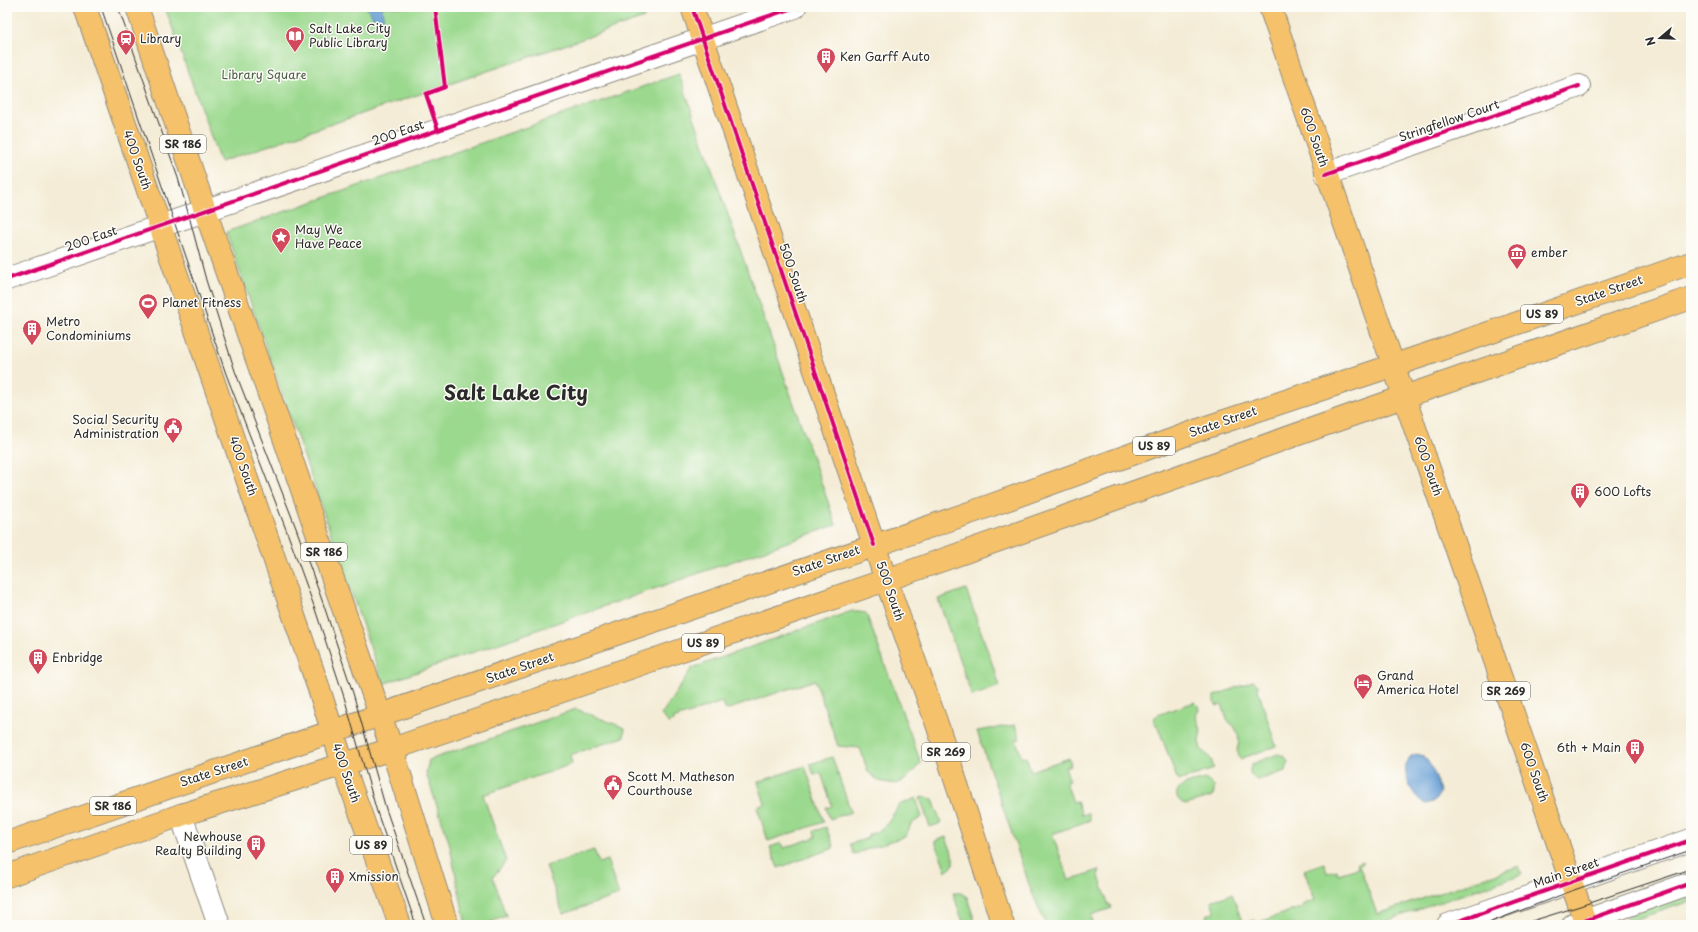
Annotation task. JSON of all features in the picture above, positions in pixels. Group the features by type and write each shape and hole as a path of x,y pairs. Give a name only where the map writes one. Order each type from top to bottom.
{"main road":[{"name":"400 South","path":"85,7 320,689 343,764 400,925"},
{"name":"SR 186","path":"7,876 181,815 392,749 205,210 137,7"},
{"name":"500 South","path":"692,7 874,545 938,727 1003,925"},
{"name":"600 South","path":"1270,7 1326,174 1405,397 1571,882 1582,924"},
{"name":"State Street","path":"7,843 174,785 333,733 380,715 978,510 1207,427 1691,263"},
{"name":"US 89","path":"392,749 886,580 1691,298"},
{"path":"392,749 447,925"}],"street":[{"name":"200 East","path":"7,279 795,7"},
{"name":"Stringfellow Court","path":"1326,174 1579,86"},
{"path":"181,815 219,925"},
{"name":"Main Street","path":"1448,925 1691,840"},
{"path":"1582,924 1691,883"}],"green space":[{"name":"Library Square","path":"165,7 640,7 644,18 220,162"},
{"path":"679,74 836,525 383,684 226,232"},
{"path":"966,589 1000,686 972,696 938,599"},
{"path":"852,611 866,613 921,763 905,780 895,784 879,781 868,772 860,748 838,746 815,680 726,710 722,702 673,719 674,721 669,723 661,715 692,668"},
{"path":"1253,681 1259,686 1258,690 1276,746 1240,759 1237,750 1239,742 1238,733 1234,726 1227,720 1222,704 1217,706 1214,702 1214,696"},
{"path":"1195,702 1198,705 1199,710 1196,715 1201,730 1199,742 1201,749 1211,759 1214,769 1178,781 1158,727 1154,723 1154,718 1157,715"},
{"path":"576,709 625,728 624,737 570,755 572,764 483,795 506,861 493,877 506,916 483,925 466,925 449,842 426,773 429,760"},
{"path":"1015,725 1020,739 1016,740 1022,758 1026,757 1031,771 1069,758 1071,765 1065,767 1070,781 1066,782 1073,802 1077,801 1082,815 1088,813 1090,820 1052,834 1069,880 1099,870 1100,872 1098,873 1109,906 1112,908 1091,915 1093,922 1088,925 1046,925 1031,890 977,731"},
{"path":"1278,754 1284,756 1288,762 1286,771 1258,780 1250,774 1252,764"},
{"path":"832,757 851,812 830,819 826,808 832,806 821,773 814,775 810,764"},
{"path":"805,766 824,822 768,841 757,807 765,804 758,782"},
{"path":"1205,779 1214,786 1214,793 1212,796 1186,805 1179,800 1177,793 1182,786"},
{"path":"923,797 933,799 941,823 930,827 920,798"},
{"path":"916,798 922,817 911,824 906,836 854,854 850,844 868,838 868,835 878,831 888,823 899,805"},
{"path":"826,827 834,848 778,868 770,847 782,843 784,848 816,837 814,831"},
{"path":"946,837 953,856 953,865 946,871 935,841"},
{"path":"594,850 599,863 607,860 619,895 563,914 546,866"},
{"path":"1362,861 1363,863 1359,865 1377,914 1519,866 1522,874 1374,925 1191,925 1207,919 1206,915 1215,912 1211,901 1232,894 1243,924 1255,920 1256,923 1303,907 1302,905 1315,900 1304,870 1324,863 1327,873 1337,870 1338,874 1358,868 1357,863"},
{"path":"1691,889 1691,901 1630,921 1629,918 1626,919 1625,917"},
{"path":"953,893 961,893 967,897 976,925 964,925"}],"water":[{"path":"366,7 382,7 385,34"},
{"path":"1417,754 1424,756 1436,778 1440,793 1434,802 1426,804 1417,798 1410,787 1406,775 1406,764 1411,756"}],"tram line":[{"path":"101,7 226,374 314,606 344,697 377,812 416,925"},
{"path":"118,7 178,178 206,280 235,371 296,528 323,603 353,693 386,809 426,925"},
{"path":"1483,925 1574,890 1691,850"},
{"path":"1519,925 1691,869"}],"cycle path":[{"path":"435,7 445,87 426,94 438,130"},
{"path":"692,7 874,545"},
{"path":"7,279 795,7"},
{"path":"1326,174 1579,86"},
{"path":"1448,925 1691,840"},
{"path":"1573,925 1691,883"}],"place":[{"name":"Salt Lake City Public Library","path":"295,53"},
{"name":"Library","path":"126,56"},
{"name":"Ken Garff Auto","path":"826,74"},
{"name":"May We Have Peace","path":"281,254"},
{"name":"ember","path":"1517,270"},
{"name":"Planet Fitness","path":"148,320"},
{"name":"Metro Condominiums","path":"32,346"},
{"name":"Social Security Administration","path":"173,444"},
{"name":"600 Lofts","path":"1580,509"},
{"name":"Enbridge","path":"38,675"},
{"name":"Grand America Hotel","path":"1363,700"},
{"name":"6th + Main","path":"1635,765"},
{"name":"Scott M. Matheson Courthouse","path":"613,801"},
{"name":"Newhouse Realty Building","path":"256,861"},
{"name":"Xmission","path":"335,894"}],"district":[{"name":"Salt Lake City","path":"516,393"}]}
